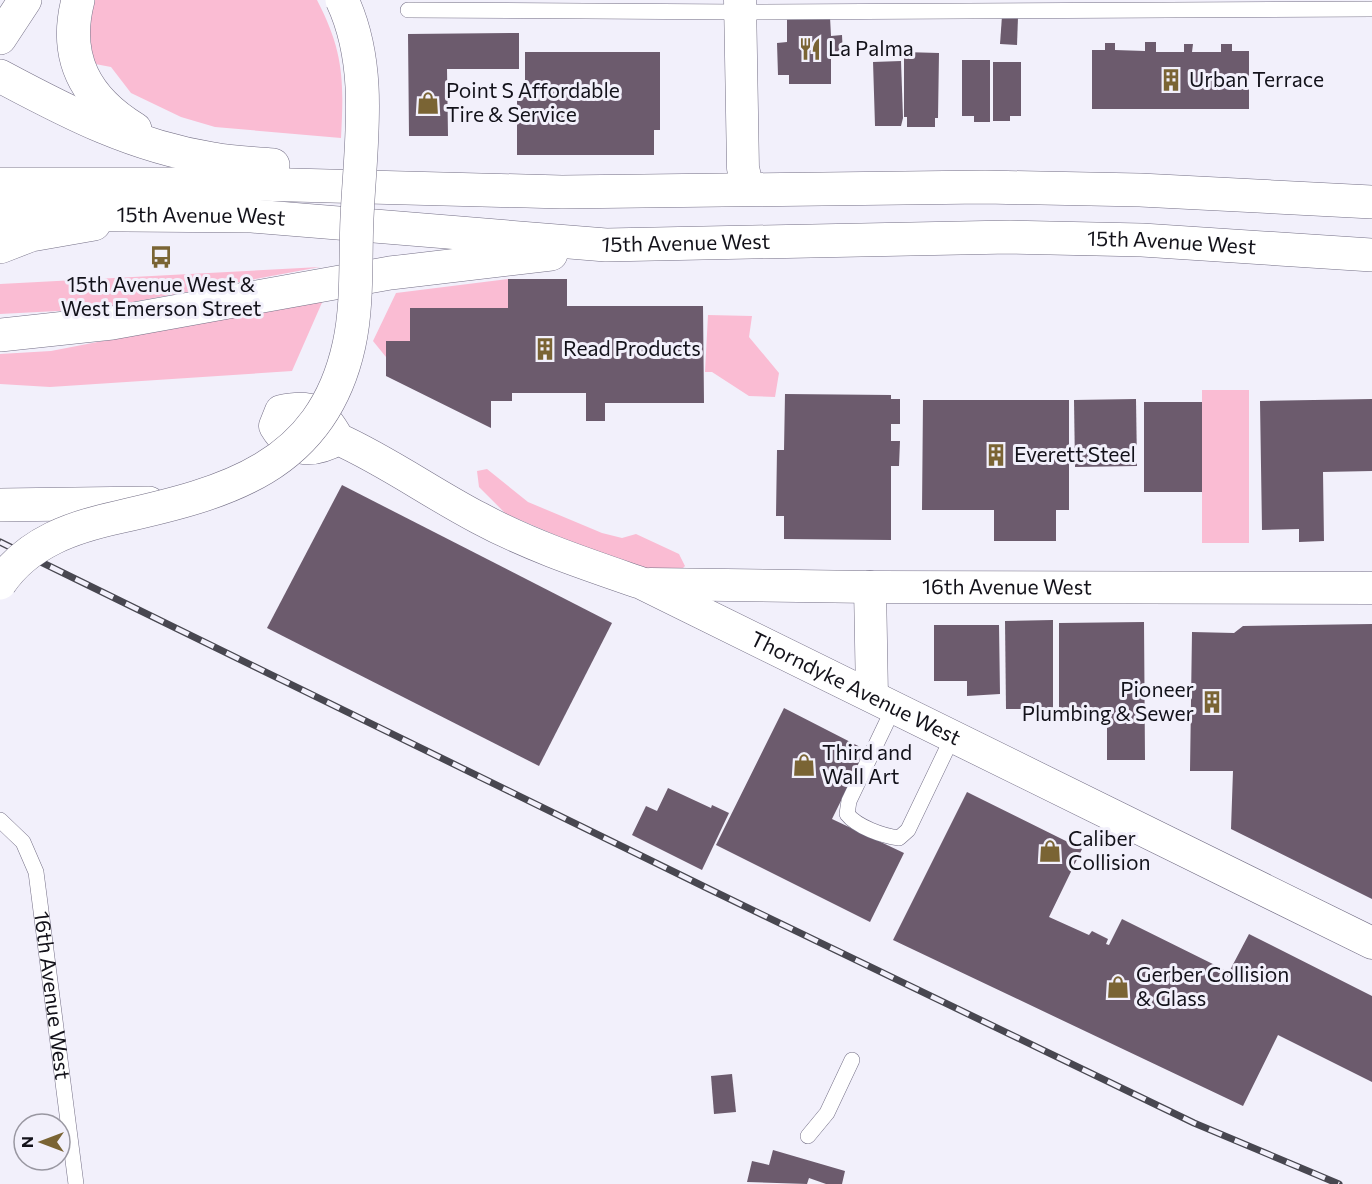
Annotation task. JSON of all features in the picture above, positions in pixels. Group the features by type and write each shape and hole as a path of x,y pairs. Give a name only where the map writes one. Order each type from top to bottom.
{"main road":[{"path":"0,39 25,0"},
{"path":"78,0 74,45 84,79 111,114 167,149"},
{"path":"0,583 31,551 67,531 181,503 244,481 281,457 312,425 330,397 343,366 352,323 363,84 357,39 342,0"},
{"path":"0,76 84,120 167,149 216,160 501,190"},
{"name":"15th Avenue West","path":"0,184 239,184 501,190 985,187 1372,202"},
{"path":"1334,199 1372,196"},
{"name":"15th Avenue West","path":"1,235 160,214 252,216 606,245 1022,237 1142,240 1372,255"},
{"path":"0,335 112,323 390,273 499,262 606,245"},
{"path":"0,505 181,503"}],"street":[{"path":"740,6 743,168 748,189"},
{"name":"Thorndyke Avenue West","path":"338,438 363,450 478,518 528,543 641,584 883,701 1372,944"},
{"name":"16th Avenue West","path":"641,584 1372,588"},
{"path":"870,587 883,701"}],"lane":[{"path":"408,10 740,6 1372,9"},
{"path":"883,701 849,801 847,814 852,820 887,836 899,838 908,830 953,736"},
{"name":"16th Avenue West","path":"0,820 23,842 36,872 76,1184"},
{"path":"808,1136 827,1113 852,1060"}],"shaded area":[{"path":"94,0 317,0 333,35 340,67 341,138 215,127 181,117 131,93 111,67 90,63 87,34"},
{"path":"320,267 95,309 0,314 0,284"},
{"path":"508,279 508,308 410,308 410,341 386,357 373,341 396,293"},
{"path":"324,298 292,371 50,387 0,384 0,354 51,351"},
{"path":"708,315 752,316 749,337 779,373 775,397 749,396 712,372 705,372"},
{"path":"1202,390 1249,390 1249,543 1202,543"},
{"path":"487,469 528,502 602,533 622,538 636,534 679,554 685,566 677,574 644,573 506,514 479,487 477,471"}],"building":[{"path":"1002,16 1018,17 1017,45 1000,44"},
{"name":"La Palma","path":"787,17 830,17 831,36 842,35 843,56 831,56 831,84 789,84 789,75 778,75 777,43 787,42"},
{"name":"Point S Affordable Tire & Service","path":"519,33 519,69 447,69 448,136 409,136 408,34"},
{"name":"Urban Terrace","path":"1145,42 1156,42 1156,52 1184,52 1184,44 1193,44 1192,52 1221,52 1221,44 1232,44 1232,51 1249,51 1249,109 1092,109 1092,50 1105,50 1105,43 1115,43 1115,50 1145,51"},
{"path":"525,52 660,52 660,130 654,130 654,155 517,155 517,93 525,93"},
{"path":"904,52 939,53 938,118 935,118 935,127 907,127 907,117 904,117"},
{"path":"962,60 990,60 990,122 974,122 974,116 962,116"},
{"path":"901,61 903,118 901,126 875,126 873,62"},
{"path":"993,62 1021,62 1021,116 1010,116 1010,121 993,121"},
{"name":"Read Products","path":"508,279 567,279 567,306 703,306 704,403 605,403 605,421 586,421 586,393 512,393 512,401 491,401 491,428 386,376 386,341 410,341 410,308 508,308"},
{"path":"785,394 891,395 891,399 900,399 900,424 891,424 891,441 900,441 899,466 891,466 891,540 784,539 784,516 776,516 777,450 784,450"},
{"path":"1136,399 1137,466 1075,467 1074,400"},
{"path":"1372,399 1372,471 1323,472 1324,541 1299,542 1299,529 1262,530 1260,401"},
{"name":"Everett Steel","path":"923,400 1069,400 1069,510 1056,510 1056,541 994,541 994,510 922,510"},
{"path":"1144,402 1202,402 1202,492 1144,492"},
{"path":"342,485 612,623 539,766 267,628"},
{"path":"1053,620 1053,709 1006,709 1005,621"},
{"path":"1144,622 1145,760 1107,760 1107,718 1059,718 1059,623"},
{"path":"1372,624 1372,899 1231,829 1233,771 1190,771 1192,632 1234,633 1243,626"},
{"path":"934,625 999,625 1000,694 967,696 967,681 934,681"},
{"path":"784,708 866,750 832,819 904,853 870,922 716,845"},
{"path":"668,788 711,808 712,805 729,813 702,870 632,835 646,806 657,811"},
{"path":"967,792 1082,849 1049,917 1089,935 1092,931 1108,939 1106,944 1109,945 1122,919 1229,972 1249,934 1372,996 1372,1082 1278,1035 1243,1106 893,940"},
{"path":"732,1074 736,1112 714,1114 711,1076"},
{"path":"773,1150 845,1171 842,1184 826,1184 809,1178 807,1184 747,1182 752,1161 769,1165"}],"railway":[{"path":"0,542 1194,1123 1339,1184"}],"place":[{"name":"La Palma","path":"810,49"},
{"name":"Urban Terrace","path":"1171,80"},
{"name":"Point S Affordable Tire & Service","path":"428,103"},
{"name":"15th Avenue West & West Emerson Street","path":"161,257"},
{"name":"Read Products","path":"545,349"},
{"name":"Everett Steel","path":"996,455"},
{"name":"Pioneer Plumbing & Sewer","path":"1212,702"},
{"name":"Third and Wall Art","path":"804,765"},
{"name":"Caliber Collision","path":"1050,851"},
{"name":"Gerber Collision & Glass","path":"1118,987"}]}
